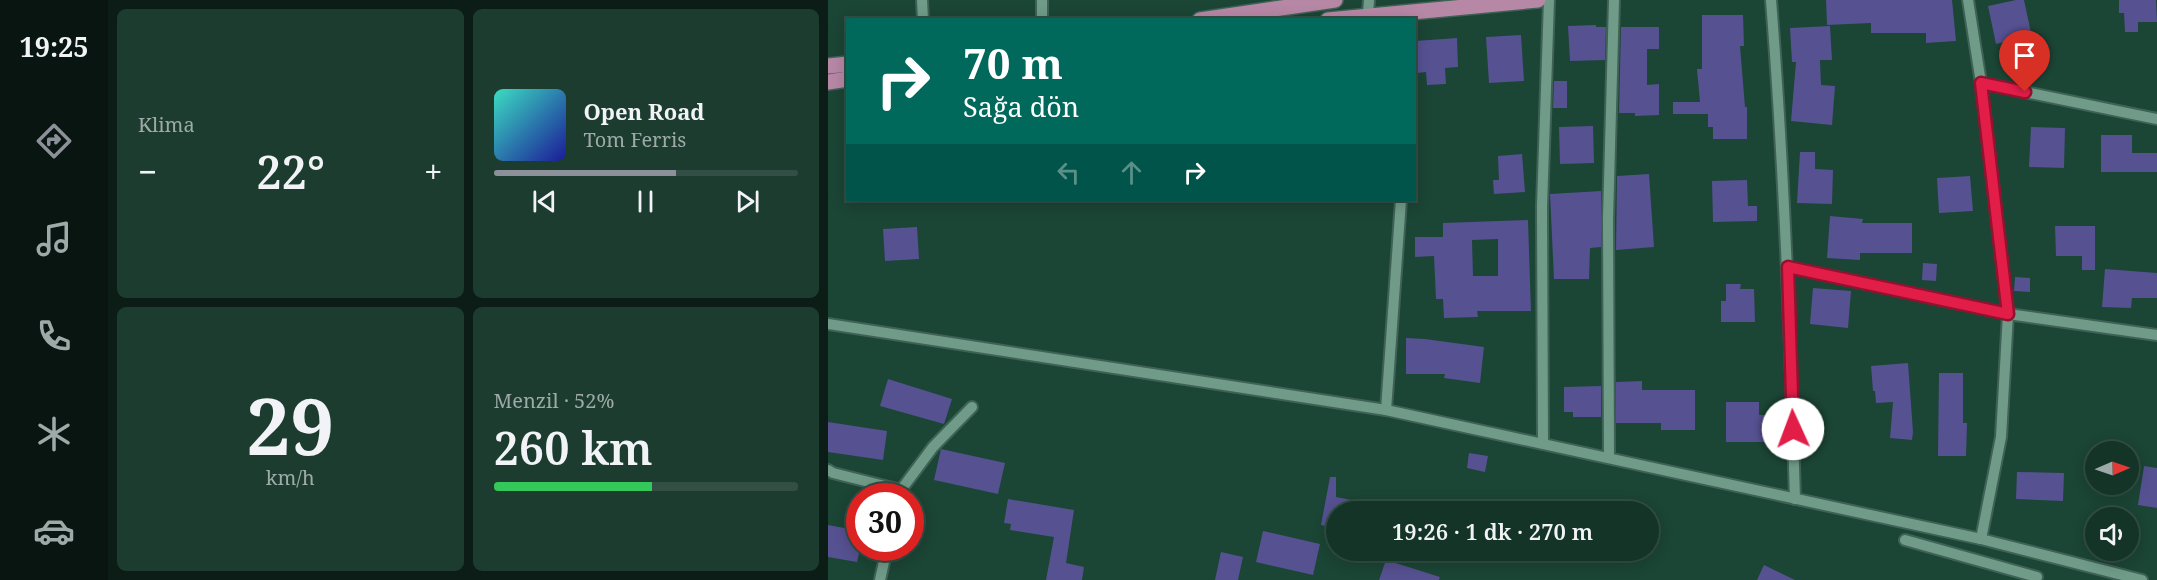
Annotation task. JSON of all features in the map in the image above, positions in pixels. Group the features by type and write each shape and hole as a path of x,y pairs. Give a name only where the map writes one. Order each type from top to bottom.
{"main road":[{"path":"1214,18 1335,0"},
{"path":"1334,18 1368,7 1399,16 1538,0"},
{"path":"828,66 846,64"},
{"path":"828,82 846,79"}],"street":[{"path":"922,0 922,18"},
{"path":"1042,0 1042,18"},
{"path":"1543,444 1542,206 1549,0"},
{"path":"1609,458 1608,219 1614,0"},
{"path":"1771,0 1788,267 1795,499"},
{"path":"1968,0 1981,83 2008,314 2001,437 1981,539"},
{"path":"1981,83 2157,119"},
{"path":"1386,410 1401,201"},
{"path":"1788,267 2008,314 2157,335"},
{"path":"828,324 1386,410 1981,539 2142,580"},
{"path":"907,483 933,447 972,407"},
{"path":"828,470 866,483"},
{"path":"1905,540 2037,577"},
{"path":"880,580 884,561"}],"building":[{"path":"1826,0 1952,0 1956,41 1926,43 1926,33 1871,33 1871,23 1827,25"},
{"path":"2024,0 2033,42 2036,42 2038,69 2011,71 2009,41 1996,44 1988,6"},
{"path":"2119,0 2156,0 2157,22 2138,22 2138,32 2125,32 2124,13 2119,13"},
{"path":"1702,15 1743,15 1744,46 1740,46 1745,107 1747,107 1747,139 1713,139 1713,127 1708,127 1708,114 1673,114 1673,102 1700,102 1697,69 1702,69"},
{"path":"1596,25 1596,27 1606,27 1605,60 1570,61 1568,26"},
{"path":"1830,26 1832,60 1820,60 1821,85 1835,86 1832,125 1791,121 1796,62 1792,62 1790,28"},
{"path":"1621,27 1659,27 1659,49 1647,49 1647,85 1659,84 1659,115 1635,116 1635,113 1619,113"},
{"path":"1521,35 1524,81 1489,83 1486,37"},
{"path":"1457,38 1458,67 1445,68 1446,84 1427,85 1426,72 1417,73 1416,41"},
{"path":"1554,81 1567,81 1567,108 1553,108"},
{"path":"1593,126 1594,163 1560,164 1559,127"},
{"path":"2031,127 2065,128 2064,168 2029,167"},
{"path":"2101,135 2132,135 2132,153 2157,153 2157,172 2101,172"},
{"path":"1800,152 1815,152 1815,169 1833,170 1832,204 1797,203"},
{"path":"1522,154 1525,192 1494,194 1493,180 1499,180 1498,156"},
{"path":"1649,174 1654,247 1616,250 1617,176"},
{"path":"1970,176 1973,211 1939,213 1937,178"},
{"path":"1747,180 1748,206 1757,206 1757,221 1713,222 1712,181"},
{"path":"1601,191 1601,247 1590,248 1589,279 1554,279 1550,194"},
{"path":"1830,216 1863,219 1862,223 1912,223 1912,253 1860,253 1860,260 1827,258"},
{"path":"1528,220 1531,311 1477,311 1478,317 1444,318 1443,299 1436,299 1434,256 1415,257 1415,237 1443,237 1443,223","holes":["1498,239 1498,276 1473,276 1472,240"]},
{"path":"2055,226 2095,226 2095,270 2082,270 2082,256 2056,256"},
{"path":"917,227 919,259 885,261 883,229"},
{"path":"1923,263 1937,264 1936,281 1922,280"},
{"path":"2105,269 2157,273 2157,298 2132,298 2131,308 2102,307"},
{"path":"2015,277 2030,278 2030,292 2014,291"},
{"path":"1726,284 1741,284 1740,289 1754,289 1755,322 1721,322 1721,301 1726,301"},
{"path":"1813,288 1851,291 1848,328 1810,324"},
{"path":"1406,338 1484,347 1480,383 1444,378 1445,374 1406,374"},
{"path":"1908,363 1912,440 1890,438 1893,402 1876,403 1871,366"},
{"path":"1939,373 1963,373 1963,423 1967,423 1966,456 1938,456"},
{"path":"888,379 952,399 944,424 880,406"},
{"path":"1642,381 1642,390 1695,390 1695,430 1661,430 1661,423 1616,423 1616,382"},
{"path":"1601,386 1601,417 1573,417 1573,412 1564,412 1564,387"},
{"path":"1726,402 1759,402 1759,415 1774,415 1774,442 1726,442"},
{"path":"828,422 887,431 883,460 828,452"},
{"path":"941,449 1005,463 998,494 934,480"},
{"path":"1469,453 1488,456 1485,472 1467,468"},
{"path":"2144,466 2157,468 2157,508 2138,505"},
{"path":"2017,472 2064,473 2063,501 2016,499"},
{"path":"1330,477 1336,477 1336,497 1358,501 1326,501 1326,526 1321,525"},
{"path":"1008,499 1074,510 1066,563 1084,567 1082,580 1046,580 1054,537 1010,530 1011,524 1004,523"},
{"path":"828,525 846,528 846,560 828,557"},
{"path":"1263,531 1320,544 1313,575 1256,562"},
{"path":"1221,552 1243,557 1238,580 1215,580"},
{"path":"1386,561 1440,577 1439,580 1379,580"},
{"path":"1764,565 1795,580 1757,580"}],"route":[{"path":"1793,429 1788,267 2008,314 1981,83 2025,92"}]}
